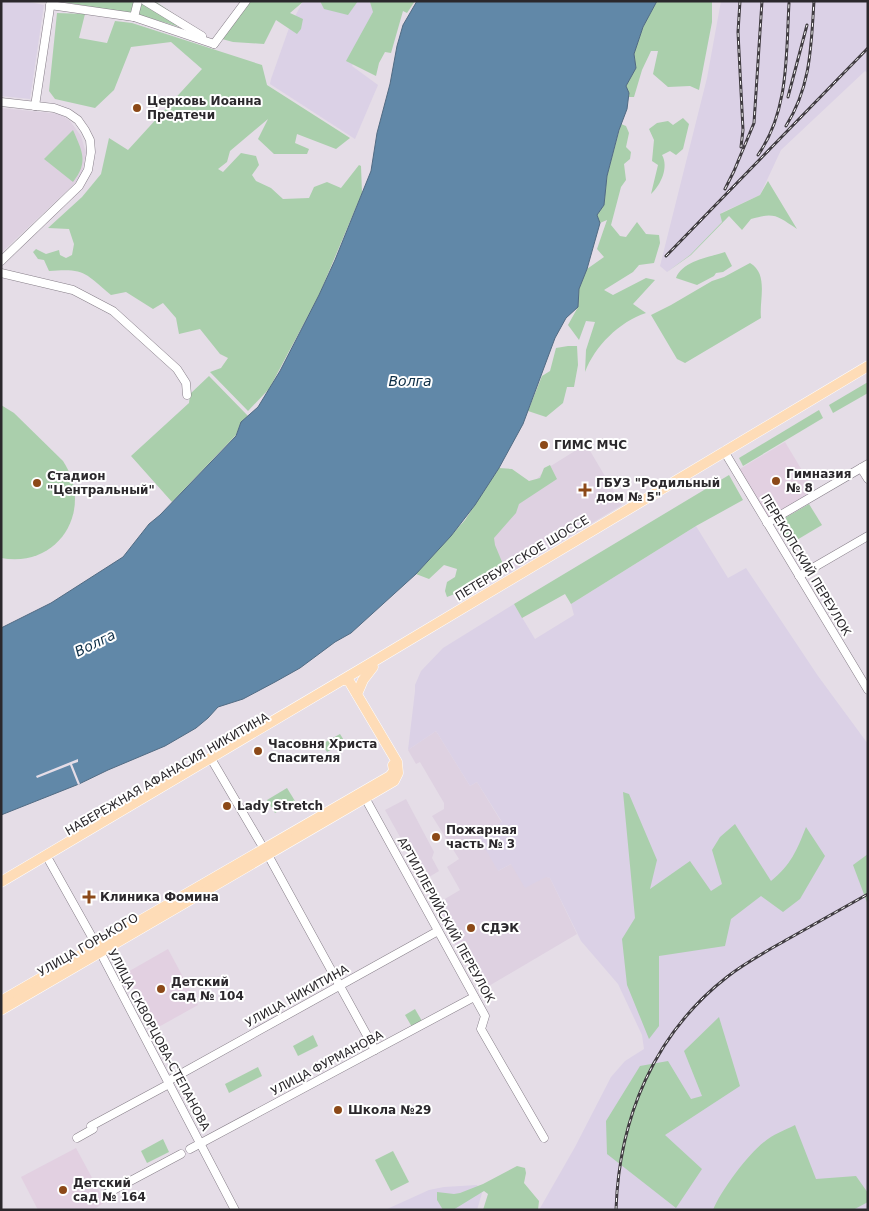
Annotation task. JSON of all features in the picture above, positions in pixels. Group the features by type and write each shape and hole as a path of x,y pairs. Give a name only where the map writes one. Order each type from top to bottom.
{"main road":[{"name":"ПЕТЕРБУРГСКОЕ ШОССЕ","path":"346,682 374,667 868,366"},
{"name":"ПЕТЕРБУРГСКОЕ ШОССЕ","path":"725,453 868,371"},
{"name":"ПЕТЕРБУРГСКОЕ ШОССЕ","path":"346,682 628,512"},
{"path":"357,694 362,683 374,667"},
{"name":"УЛИЦА ГОРЬКОГО","path":"346,682 357,694 397,762 399,769 398,776 393,783 363,796"},
{"name":"УЛИЦА ГОРЬКОГО","path":"1,1010 99,949 363,796 390,776 394,771 394,765 346,682"},
{"name":"НАБЕРЕЖНАЯ АФАНАСИЯ НИКИТИНА","path":"1,882 213,762 346,682"},
{"name":"НАБЕРЕЖНАЯ АФАНАСИЯ НИКИТИНА","path":"1,887 47,857 346,682"},
{"name":"УЛИЦА ГОРЬКОГО","path":"1,1001 99,949"}],"street":[{"path":"134,17 138,1"},
{"path":"144,1 214,44"},
{"path":"214,44 246,1"},
{"path":"35,106 50,3 134,17 214,44"},
{"path":"1,102 57,108 70,114 82,125 90,140 91,161 81,183 1,261"},
{"path":"1,273 73,290 113,312 176,370 186,383 187,395"},
{"name":"ПЕРЕКОПСКИЙ ПЕРЕУЛОК","path":"725,453 868,690"},
{"path":"767,523 864,466 868,479"},
{"path":"799,576 868,536"},
{"path":"213,762 266,852 375,1050"},
{"name":"АРТИЛЛЕРИЙСКИЙ ПЕРЕУЛОК","path":"363,796 485,1016 481,1029 544,1138"},
{"name":"УЛИЦА СКВОРЦОВА-СТЕПАНОВА","path":"47,857 99,949 235,1210"},
{"name":"УЛИЦА НИКИТИНА","path":"77,1138 93,1129 91,1126 438,931"},
{"name":"УЛИЦА ФУРМАНОВА","path":"190,1149 474,997"},
{"path":"106,1194 181,1154"}],"shaded area":[{"path":"1,1 25,1 44,5 30,99 1,96"},
{"path":"303,1 319,1 326,6 329,1 384,1 352,66 378,85 355,139 270,84 289,28"},
{"path":"721,1 868,1 868,73 865,71 781,150 760,195 721,213 722,222 690,255 667,272 660,266 707,78"},
{"path":"1,108 60,114 70,121 81,136 86,153 82,174 73,185 1,253"},
{"name":"Гимназия № 8","path":"785,442 815,492 768,519 738,470"},
{"path":"586,444 622,505 506,575 483,539 546,469"},
{"path":"696,526 728,578 746,568 818,676 868,744 868,1210 539,1210 575,1147 611,1077 625,1061 644,1049 642,1035 618,984 581,941 550,878 546,877 525,888 511,864 498,871 478,836 502,822 477,782 470,786 436,731 408,750 415,685 421,671 443,648 514,604 535,639 574,615 571,604"},
{"path":"436,731 470,786 477,782 502,823 498,871 511,864 550,878 577,934 482,990 433,906 460,890 447,867 459,859 432,816 444,809 444,803 420,762 416,764 408,750"},
{"path":"406,799 434,852 432,858 439,871 424,880 385,810"},
{"name":"Детский сад № 104","path":"168,949 198,1005 155,1029 126,973"},
{"name":"Детский сад № 164","path":"76,1148 105,1202 93,1210 38,1210 21,1177"},
{"path":"477,1185 482,1193 477,1210 385,1210 429,1190"}],"green space":[{"path":"58,1 155,1 203,34 143,16"},
{"path":"250,1 304,1 290,13 303,19 301,29 297,34 276,20 264,44 233,42 222,39"},
{"path":"320,1 358,1 348,15 324,9"},
{"path":"368,1 415,1 407,13 403,11 391,53 385,52 379,63 376,76 346,61 373,12"},
{"path":"657,1 712,1 712,22 699,90 690,86 668,87 653,74 658,51 651,51 642,70 634,97 629,97 626,86 636,68 634,54 643,27"},
{"path":"57,13 85,14 79,38 107,43 115,21 132,23 262,65 267,85 350,138 336,149 297,134 295,143 309,149 307,154 274,154 258,139 268,119 230,151 227,162 218,169 223,172 241,153 256,156 259,165 252,175 256,181 271,188 283,199 309,198 314,187 327,182 341,188 359,165 361,166 362,193 319,295 269,389 248,411 210,372 221,368 228,358 220,354 200,329 179,334 176,318 163,303 153,309 126,292 111,295 89,277 78,271 49,271 44,260 38,259 33,252 36,249 46,254 59,250 60,255 66,258 72,255 74,244 69,229 48,228 82,197 101,174 109,138 128,150 202,69 171,42 131,47 114,90 95,108 55,99 49,91"},
{"path":"683,118 689,124 683,149 676,155 670,151 662,155 665,165 663,176 651,194 658,165 652,161 654,140 649,129 657,123 668,121 673,125"},
{"path":"621,124 626,126 629,133 626,147 631,152 630,159 624,164 626,180 621,187 611,225 620,236 626,237 637,222 646,234 659,235 660,243 654,263 639,265 633,272 604,290 613,295 646,278 655,280 633,304 646,313 626,322 609,336 589,362 585,372 586,350 595,322 586,321 579,340 568,325 578,307 579,289 587,269 604,257 597,249 607,220 600,223 597,215 604,205 607,176"},
{"path":"73,130 81,150 82,162 78,175 73,182 44,159"},
{"path":"768,181 797,229 780,218 766,216 751,219 742,230 729,216 691,255 667,272 690,255 722,222 720,214 760,195"},
{"path":"725,252 732,266 723,272 716,273 697,285 676,278 684,267 704,258"},
{"path":"750,263 756,268 761,280 761,318 685,363 677,359 651,315 712,281 724,277"},
{"path":"577,346 578,365 574,387 567,387 563,403 546,417 528,411 542,376 550,371 556,348"},
{"path":"209,376 248,416 241,422 236,435 172,502 131,456 189,403 190,394"},
{"path":"868,382 868,393 833,413 829,405"},
{"name":"Стадион \"Центральный\"","path":"1,405 14,413 63,461 72,479 75,498 73,516 66,532 55,545 40,554 22,559 1,558"},
{"path":"819,410 823,418 743,466 739,458"},
{"path":"550,465 557,479 519,504 516,513 494,538 505,569 488,581 447,597 445,591 447,582 455,577 457,569 444,565 429,579 416,574 465,520 499,468 512,469 529,481 540,478 544,468"},
{"path":"729,475 743,500 696,526 571,604 565,594 522,618 514,604"},
{"path":"809,504 822,525 790,544 778,522"},
{"path":"340,734 345,742 327,752 322,744"},
{"path":"287,788 295,801 275,813 267,800"},
{"path":"623,792 629,794 657,860 650,889 690,861 711,891 722,884 712,850 720,837 735,824 771,881 793,857 806,827 825,856 800,899 783,912 761,896 731,919 725,946 659,956 659,1026 649,1039 627,985 622,939 635,918"},
{"path":"868,854 868,905 853,865"},
{"path":"415,1009 422,1021 412,1027 405,1015"},
{"path":"719,1017 740,1086 665,1135 702,1169 676,1208 607,1154 606,1121 640,1066 668,1061 691,1099 702,1096 684,1051"},
{"path":"313,1035 318,1046 298,1056 293,1046"},
{"path":"258,1067 262,1076 229,1093 225,1084"},
{"path":"795,1125 816,1179 856,1176 868,1193 868,1202 853,1210 713,1210 728,1184 758,1148 771,1137"},
{"path":"163,1139 169,1152 147,1163 141,1151"},
{"path":"393,1151 409,1182 391,1191 375,1160"},
{"path":"517,1166 525,1168 524,1183 539,1201 538,1210 483,1210 488,1194 484,1191 453,1210 443,1210 437,1200 437,1192 460,1193 483,1184"}],"water":[{"name":"Волга","path":"417,1 657,1 643,27 634,54 636,68 626,86 629,93 627,109 619,130 607,176 604,205 597,215 600,223 587,269 579,289 578,307 566,318 555,338 523,424 499,468 475,505 451,536 416,574 351,633 335,642 300,668 275,682 243,699 218,707 196,728 165,746 79,784 1,815 1,628 51,603 123,557 149,524 236,436 241,422 258,407 280,371 319,295 371,171 377,133 390,84 397,46 403,25"}],"pier":[{"path":"78,759 78,762 72,764 80,784 78,785 70,765 37,778 36,776"}],"railway":[{"path":"740,1 738,32 743,130 741,147"},
{"path":"725,189 754,123 762,1"},
{"path":"786,126 794,111 805,81 810,50 814,1"},
{"path":"758,155 768,138 781,101 786,62 789,3"},
{"path":"788,97 807,25"},
{"path":"666,256 868,48"},
{"path":"616,1210 624,1143 633,1111 645,1080 679,1025 701,1000 742,966 868,894"}],"place":[{"name":"Церковь Иоанна Предтечи","path":"137,108"},
{"name":"ГИМС МЧС","path":"544,445"},
{"name":"Гимназия № 8","path":"776,481"},
{"name":"Стадион \"Центральный\"","path":"37,483"},
{"name":"ГБУЗ \"Родильный дом № 5\"","path":"585,490"},
{"name":"Часовня Христа Спасителя","path":"258,751"},
{"name":"Lady Stretch","path":"227,806"},
{"name":"Пожарная часть № 3","path":"436,837"},
{"name":"Клиника Фомина","path":"89,897"},
{"name":"СДЭК","path":"471,928"},
{"name":"Детский сад № 104","path":"161,989"},
{"name":"Школа №29","path":"338,1110"},
{"name":"Детский сад № 164","path":"63,1190"}]}
